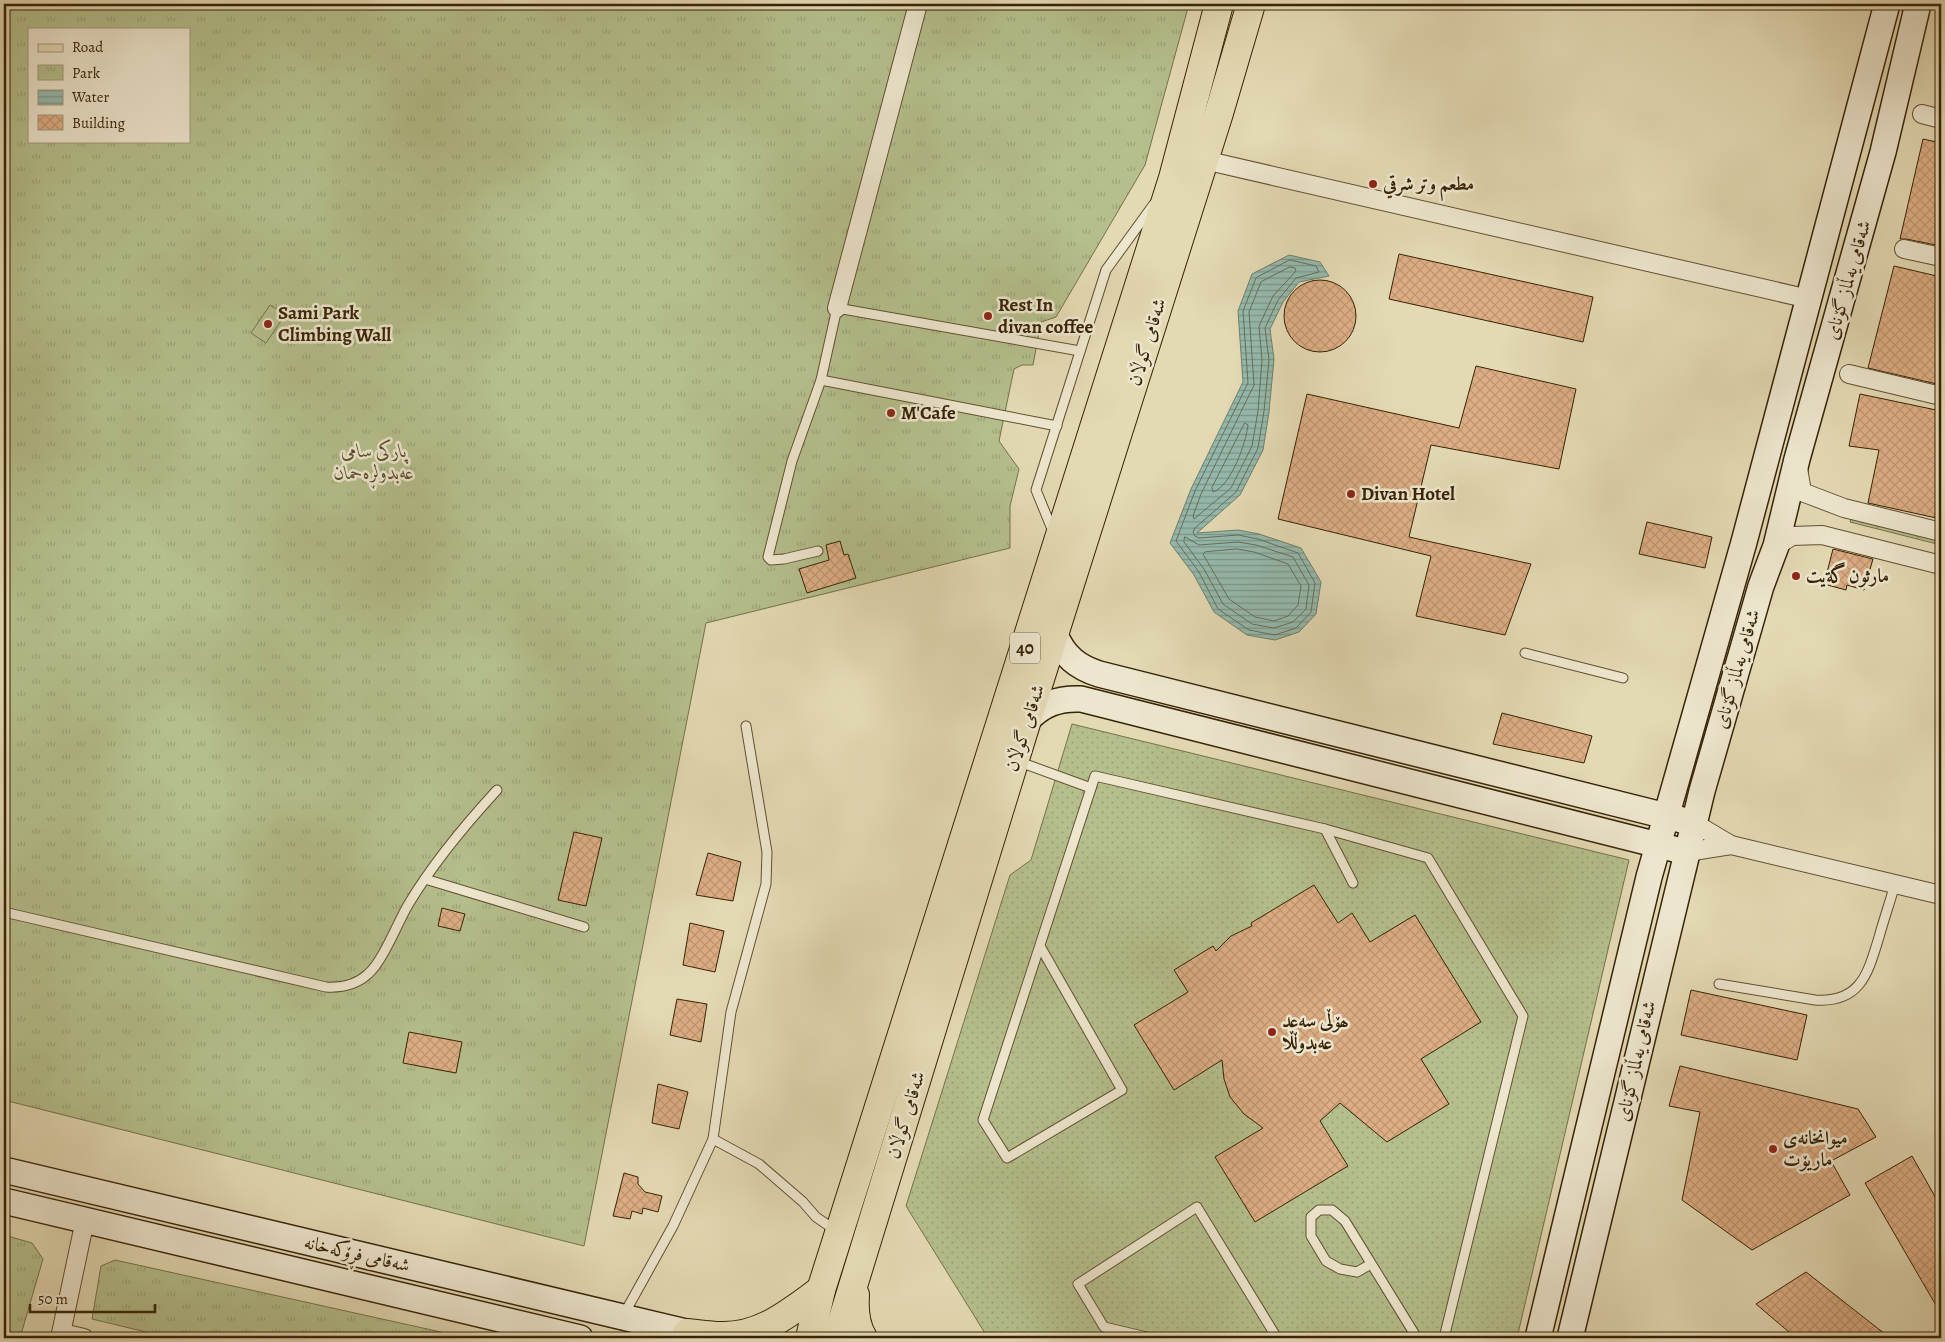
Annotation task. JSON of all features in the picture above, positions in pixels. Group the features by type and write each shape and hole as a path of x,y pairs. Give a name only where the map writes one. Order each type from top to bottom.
{"main road":[{"name":"شەقامی گوڵان","path":"837,1338 1014,760 1055,635 1219,4"},
{"name":"شەقامی گوڵان","path":"810,1338 821,1290 1058,545 1204,160 1251,4"},
{"path":"857,1271 854,1310 859,1332 863,1338"},
{"path":"699,1335 722,1336 761,1330 782,1318 821,1290"}],"street":[{"path":"837,308 918,4"},
{"name":"شەقامی یەڵماز گۆنای","path":"1538,1338 1658,845 1744,542 1887,4"},
{"name":"شەقامی یەڵماز گۆنای","path":"1570,1338 1694,823 1761,586 1776,546 1797,459 1869,203 1918,4"},
{"path":"1922,114 1941,119"},
{"path":"1204,160 1808,298"},
{"path":"1837,195 1869,203"},
{"path":"1904,249 1941,257"},
{"path":"1849,374 1941,396"},
{"path":"1797,459 1802,492 1844,508 1941,532"},
{"path":"1776,546 1792,536 1822,535 1941,565"},
{"path":"1055,635 1060,646 1070,659 1087,670 1099,674 1694,823 1731,844 1941,895"},
{"path":"1092,702 1083,692 1083,685 1086,679 1092,675 1099,674"},
{"path":"1027,720 1046,704 1057,700 1075,699 1687,852 1731,844"},
{"name":"شەقامی فڕۆکەخانە","path":"4,1170 699,1335"},
{"name":"شەقامی فڕۆکەخانە","path":"4,1201 530,1332 580,1338"},
{"path":"84,1338 61,1335 85,1220"}],"lane":[{"path":"1058,545 1036,490 1056,426 1106,270 1173,178"},
{"path":"818,551 784,559 771,560 768,557 792,461 821,380 837,308 1080,351"},
{"path":"821,380 1056,426"},
{"path":"1525,653 1623,678"},
{"path":"628,1307 673,1226 713,1139 731,1012 766,884 767,852 746,726"},
{"path":"1014,760 1063,776 1091,788"},
{"path":"1040,946 1122,1090 1007,1158 984,1120 1040,946 1095,776 1325,829 1428,858 1523,1016 1444,1338"},
{"path":"4,912 336,988 362,979 374,968 424,879 471,818 497,790"},
{"path":"1325,829 1353,883"},
{"path":"424,879 584,927"},
{"path":"1719,984 1820,1000 1846,996 1858,986 1868,973 1895,884"},
{"path":"713,1139 758,1164 803,1202 816,1217 840,1233"},
{"path":"1151,1338 1104,1327 1078,1284 1197,1207 1277,1338"},
{"path":"1372,1264 1357,1272 1340,1269 1326,1261 1311,1236 1311,1217 1319,1210 1332,1210 1345,1221 1372,1264 1417,1338"}],"green space":[{"name":"پارکی سامی عەبدولڕەحمان","path":"4,4 1189,4 1145,165 1056,317 1041,322 1033,365 1022,365 1014,369 999,441 1019,469 1010,506 1010,548 706,623 584,1246 4,1100"},
{"name":"Sami Park Climbing Wall","path":"270,305 285,315 266,343 251,333"},
{"path":"1852,516 1941,538 1941,545 1850,522"},
{"path":"1072,724 1629,860 1517,1338 988,1338 906,1206 1010,875 1031,860"},
{"path":"4,1235 32,1243 43,1259 20,1338 4,1338"},
{"path":"115,1260 468,1338 171,1338 92,1319 101,1266"}],"water":[{"path":"1289,255 1320,262 1329,276 1299,282 1283,302 1270,329 1274,359 1263,450 1240,495 1197,533 1238,530 1259,534 1301,548 1321,582 1316,614 1299,632 1275,640 1247,635 1214,612 1194,575 1170,543 1191,489 1243,382 1238,311 1252,274"}],"building":[{"path":"1923,139 1941,143 1941,246 1900,239"},
{"path":"1399,254 1593,297 1583,342 1389,299"},
{"path":"1894,266 1941,277 1941,385 1868,368"},
{"path":"1320,280 1340,286 1350,296 1356,316 1350,336 1340,346 1320,352 1300,346 1290,336 1284,316 1290,296 1300,286"},
{"name":"Divan Hotel","path":"1476,366 1576,389 1559,469 1431,445 1409,537 1531,564 1505,635 1416,616 1431,556 1278,519 1307,394 1459,428"},
{"path":"1860,394 1941,411 1941,519 1868,503 1879,450 1849,446"},
{"path":"1647,522 1712,537 1705,568 1639,554"},
{"path":"840,541 844,555 848,554 856,578 807,593 799,569 829,560 826,545"},
{"path":"1833,549 1873,559 1864,590 1847,585 1846,590 1824,584"},
{"path":"1502,713 1592,736 1584,763 1493,744"},
{"path":"574,832 602,838 586,906 558,900"},
{"path":"708,853 741,862 733,901 696,895"},
{"path":"1314,885 1338,923 1352,913 1370,942 1415,915 1481,1022 1421,1059 1449,1104 1387,1142 1340,1103 1320,1121 1348,1166 1255,1222 1215,1157 1263,1128 1244,1114 1230,1097 1224,1079 1222,1060 1174,1090 1134,1025 1188,992 1174,970 1213,946 1216,951 1231,936 1252,926 1251,923"},
{"path":"442,908 465,914 460,931 438,926"},
{"path":"690,923 724,931 715,972 683,965"},
{"path":"1691,990 1807,1015 1797,1060 1681,1035"},
{"path":"677,999 707,1004 701,1042 670,1035"},
{"path":"409,1032 462,1042 456,1073 403,1063"},
{"name":"میوانخانەی ماریۆت","path":"1680,1066 1858,1109 1876,1137 1831,1161 1850,1195 1752,1250 1682,1200 1700,1112 1669,1106"},
{"path":"658,1084 688,1092 679,1129 652,1123"},
{"path":"1912,1156 1941,1207 1941,1314 1865,1183"},
{"path":"624,1173 638,1177 638,1184 645,1192 662,1196 658,1212 643,1208 642,1214 632,1211 630,1219 613,1216"},
{"path":"1806,1272 1890,1338 1796,1338 1756,1304"}],"place":[{"name":"مطعم وتر شرقي","path":"1373,184"},
{"name":"Rest In divan coffee","path":"988,316"},
{"name":"Sami Park Climbing Wall","path":"268,324"},
{"name":"M'Cafe","path":"891,413"},
{"name":"Divan Hotel","path":"1351,494"},
{"name":"مارثون گةيت","path":"1796,576"},
{"name":"ھۆڵی سەعد عەبدوڵڵا","path":"1272,1032"},
{"name":"میوانخانەی ماریۆت","path":"1773,1149"}]}
